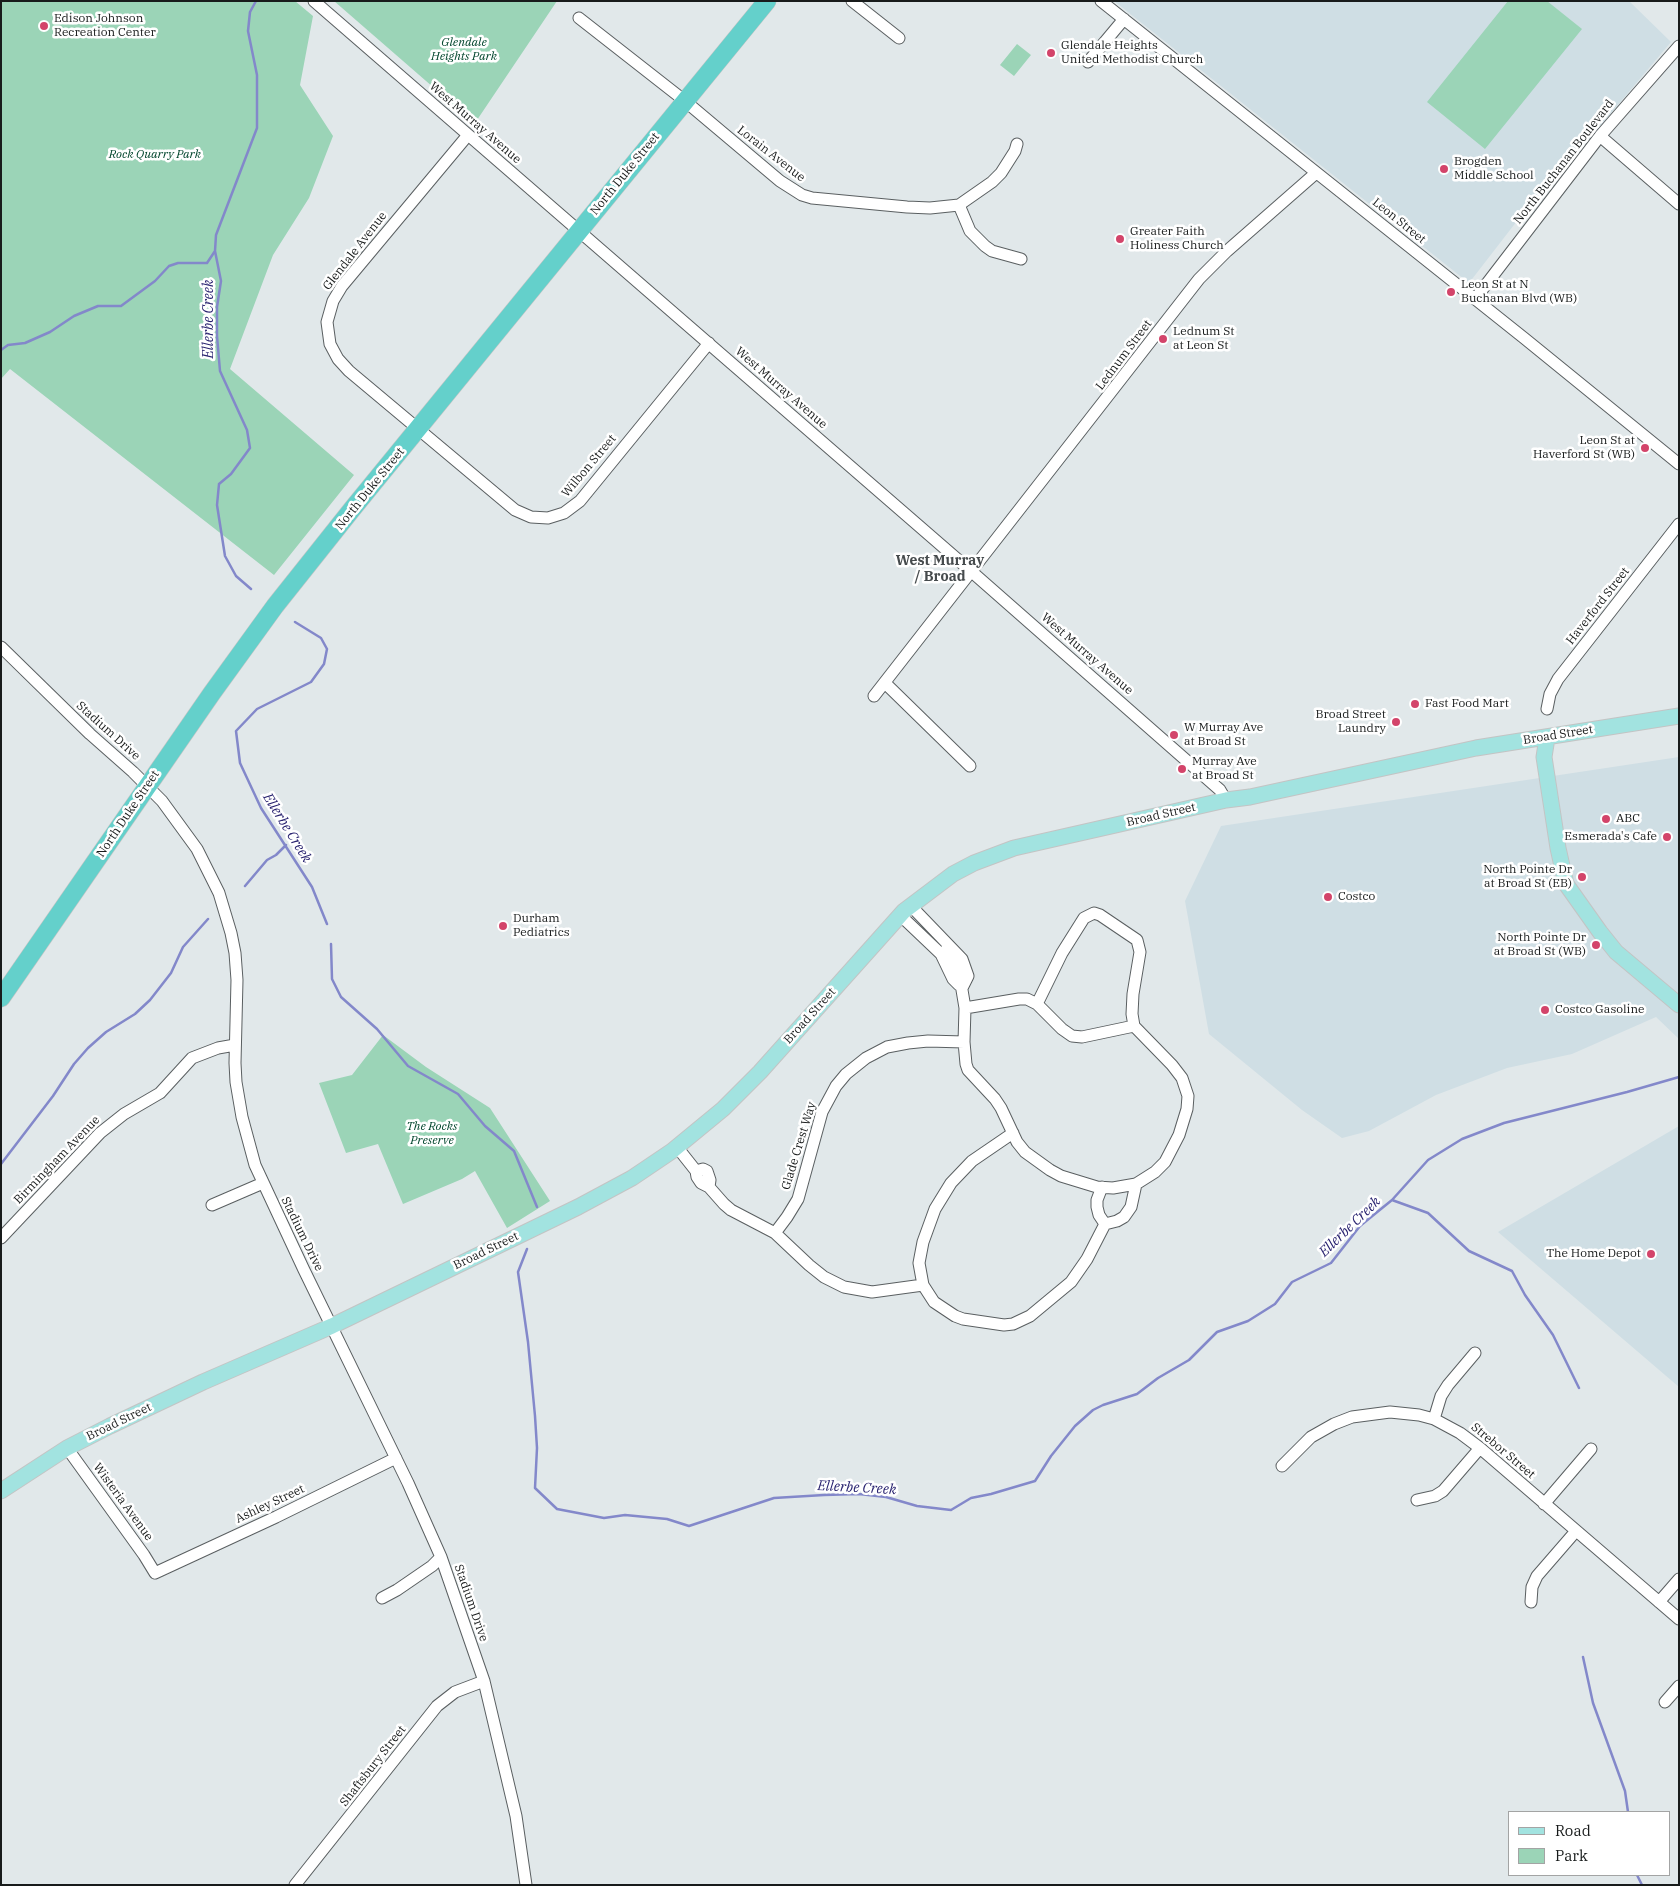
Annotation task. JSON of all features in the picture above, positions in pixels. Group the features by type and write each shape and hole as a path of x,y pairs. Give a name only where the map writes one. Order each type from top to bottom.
{"highway":[{"name":"North Duke Street","path":"1,998 212,693 275,606 767,1"}],"main road":[{"name":"Broad Street","path":"1,1491 67,1448 203,1382 332,1326 545,1223 632,1178 677,1147 723,1108 760,1072 905,910 953,874 997,853 1226,800 1250,797 1476,748 1679,716"},
{"path":"1547,738 1552,754 1578,900 1616,952 1679,1005"}],"street":[{"name":"West Murray Avenue","path":"314,1 972,572 1220,790 1226,800"},
{"path":"852,1 899,38"},
{"name":"Leon Street","path":"1101,1 1679,464"},
{"name":"Lorain Avenue","path":"579,18 685,101 780,181 802,195 823,201 907,207 930,208 959,205 997,178 1009,162 1017,144"},
{"path":"1088,62 1124,19"},
{"name":"North Buchanan Boulevard","path":"1475,299 1600,136 1679,46"},
{"name":"Glendale Avenue","path":"418,430 349,371 338,359 330,344 328,316 342,286 468,135"},
{"path":"1600,136 1679,204"},
{"name":"Lednum Street","path":"874,696 1199,279 1316,172"},
{"path":"959,205 970,231 985,246 992,251 1021,259"},
{"name":"Wilbon Street","path":"418,430 515,510 531,517 555,517 580,501 709,343"},
{"name":"Haverford Street","path":"1547,709 1550,694 1558,679 1679,524"},
{"name":"Stadium Drive","path":"1,647 90,734 147,786 171,813 210,872 223,904 233,941 237,980 236,1082 242,1117 255,1165 423,1514 441,1557 484,1681 516,1816 526,1885"},
{"path":"885,683 970,766"},
{"path":"905,910 952,958 958,961 968,976 962,988 965,1008 964,1056 968,1070 995,1099 1025,1152 1050,1170 1072,1181 1088,1186 1113,1188 1136,1184 1155,1172 1170,1154 1188,1109 1188,1096 1182,1078 1172,1064 1134,1026 1132,1014 1133,994 1140,952 1137,940 1100,915 1094,913 1084,918 1062,953 1037,1004"},
{"path":"945,950 952,979 962,988"},
{"path":"965,1008 1019,998 1026,999 1037,1004 1072,1036 1094,1036 1134,1026"},
{"name":"Glade Crest Way","path":"775,1233 798,1199 822,1112 836,1086 846,1074 866,1058 887,1047 928,1041 964,1042"},
{"name":"Birmingham Avenue","path":"1,1238 100,1133 124,1114 160,1093 192,1058 218,1048 235,1045"},
{"path":"1013,1133 972,1161 945,1191 935,1209 922,1248 919,1263 923,1285 934,1302 956,1316 998,1325 1013,1324 1030,1316 1071,1282 1087,1259 1106,1224 1124,1217 1131,1207 1136,1184"},
{"path":"677,1147 696,1170 697,1177 701,1183 709,1187 731,1210 775,1233 816,1271 844,1287 872,1292 923,1285"},
{"path":"212,1205 263,1183"},
{"path":"1102,1187 1097,1200 1097,1207 1099,1215 1106,1224"},
{"path":"1434,1419 1441,1396 1475,1353"},
{"name":"Strebor Street","path":"1282,1466 1311,1437 1334,1424 1352,1417 1390,1412 1434,1419 1460,1433 1480,1448 1679,1619"},
{"name":"Wisteria Avenue","path":"67,1448 155,1573"},
{"path":"1417,1500 1435,1496 1444,1490 1480,1448"},
{"path":"1544,1504 1591,1448"},
{"name":"Ashley Street","path":"155,1573 276,1517 396,1458"},
{"path":"1531,1602 1532,1587 1537,1576 1576,1531"},
{"path":"382,1598 432,1566 441,1557"},
{"path":"1659,1602 1679,1579"},
{"name":"Shaftsbury Street","path":"296,1885 437,1706 454,1692 484,1681"},
{"path":"1665,1702 1679,1686"}],"shaded area":[{"name":"Brogden Middle School","path":"1114,1 1629,1 1671,42 1590,138 1534,199 1469,283"},
{"path":"1679,757 1679,1039 1656,1017 1572,1054 1507,1068 1436,1095 1369,1131 1342,1138 1302,1110 1209,1034 1185,901 1221,826"},
{"path":"1679,1126 1679,1387 1498,1232"}],"green space":[{"name":"Rock Quarry Park","path":"1,1 295,1 313,16 300,85 333,136 309,198 273,255 230,369 354,475 274,575 10,369 1,379"},
{"name":"Glendale Heights Park","path":"334,1 557,1 477,120 464,114"},
{"path":"1508,1 1547,1 1582,29 1485,149 1427,102"},
{"path":"1017,44 1031,55 1014,76 1000,65"},
{"name":"The Rocks Preserve","path":"383,1035 426,1067 490,1108 550,1201 507,1228 475,1171 462,1179 403,1204 378,1144 346,1153 319,1083 352,1075"}],"waterway":[{"name":"Ellerbe Creek","path":"251,589 236,576 225,556 217,505 219,484 231,474 250,448 247,430 220,371 217,307 221,281 215,251 216,235 257,128 257,75 248,31 250,12 256,1"},
{"path":"1,350 8,345 25,343 50,332 74,316 98,306 121,306 155,281 169,266 178,263 207,263 215,251"},
{"name":"Ellerbe Creek","path":"295,622 321,638 327,649 324,664 311,682 257,709 236,731 240,763 261,808 312,887 327,924"},
{"path":"245,886 267,860 276,855 286,845"},
{"path":"1,1164 53,1096 74,1064 106,1032 135,1014 150,1000 171,973 183,947 208,919"},
{"name":"Ellerbe Creek","path":"331,944 332,979 341,997 377,1029 408,1066 458,1094 485,1126 514,1151 537,1207"},
{"name":"Ellerbe Creek","path":"527,1249 518,1272 528,1342 535,1416 537,1448 535,1488 557,1509 604,1518 625,1515 667,1519 689,1526 774,1498 859,1494 886,1497 917,1506 951,1510 971,1498 1035,1481 1051,1456 1075,1426 1093,1410 1137,1394 1158,1378 1189,1360 1217,1332 1248,1321 1275,1304 1292,1282 1331,1263 1360,1226 1392,1200 1428,1160 1462,1139 1504,1123 1679,1077"},
{"path":"1392,1200 1428,1213 1469,1251 1512,1271 1525,1295 1553,1335 1579,1388"},
{"path":"1583,1657 1593,1703 1625,1791 1628,1811"},
{"path":"1638,1876 1642,1885"}],"place":[{"name":"Edison Johnson Recreation Center","path":"44,26"},
{"name":"Glendale Heights United Methodist Church","path":"1051,53"},
{"name":"Brogden Middle School","path":"1444,169"},
{"name":"Greater Faith Holiness Church","path":"1120,239"},
{"name":"Leon St at N Buchanan Blvd (WB)","path":"1451,292"},
{"name":"Lednum St at Leon St","path":"1163,339"},
{"name":"Leon St at Haverford St (WB)","path":"1645,448"},
{"name":"Fast Food Mart","path":"1415,704"},
{"name":"Broad Street Laundry","path":"1396,722"},
{"name":"W Murray Ave at Broad St","path":"1174,735"},
{"name":"Murray Ave at Broad St","path":"1182,769"},
{"name":"ABC","path":"1606,819"},
{"name":"Esmerada's Cafe","path":"1667,837"},
{"name":"North Pointe Dr at Broad St (EB)","path":"1582,877"},
{"name":"Costco","path":"1328,897"},
{"name":"Durham Pediatrics","path":"503,926"},
{"name":"North Pointe Dr at Broad St (WB)","path":"1596,945"},
{"name":"Costco Gasoline","path":"1545,1010"},
{"name":"The Home Depot","path":"1651,1254"}],"district":[{"name":"West Murray / Broad","path":"940,570"}]}
